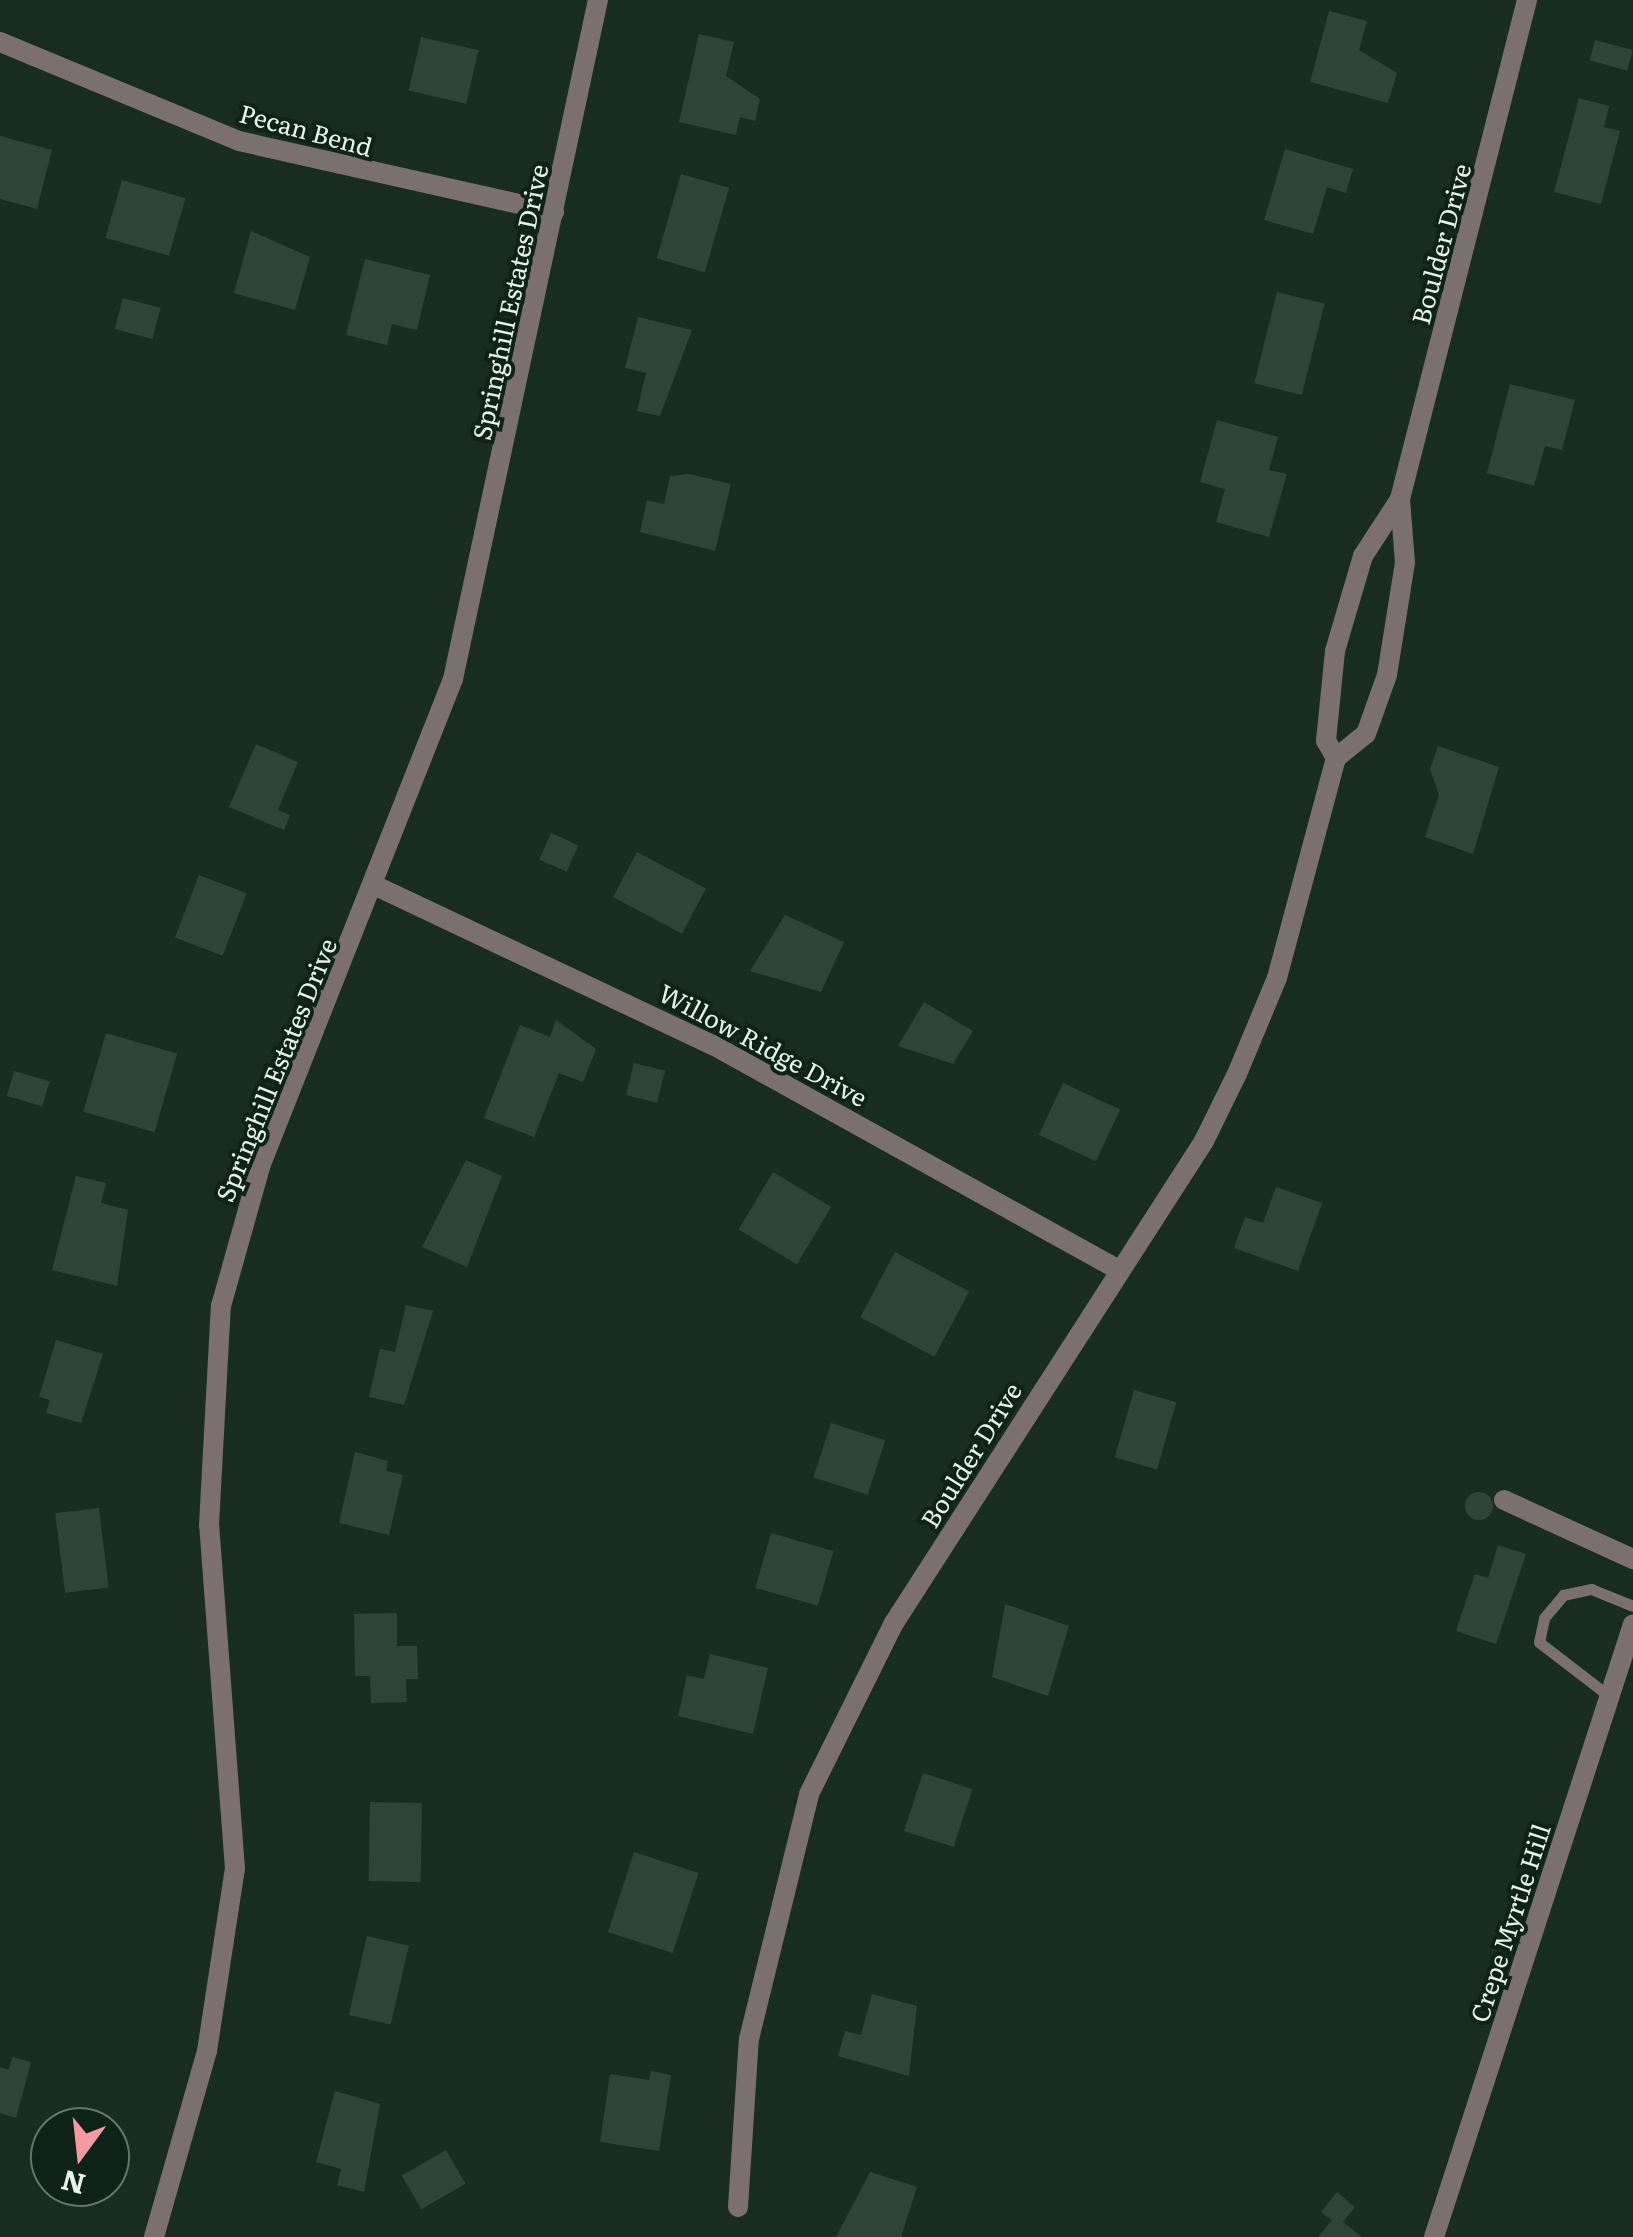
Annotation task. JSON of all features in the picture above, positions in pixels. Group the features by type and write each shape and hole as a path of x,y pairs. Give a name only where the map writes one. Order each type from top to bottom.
{"street":[{"name":"Springhill Estates Drive","path":"154,2237 208,2051 235,1869 209,1525 219,1320 261,1164 376,886 473,608 598,0"},
{"name":"Boulder Drive","path":"1336,758 1326,740 1335,651 1363,556 1400,499 1527,0"},
{"name":"Pecan Bend","path":"0,42 239,141 554,212"},
{"name":"Boulder Drive","path":"738,2207 749,2040 809,1794 856,1688 1116,1268 1204,1141 1236,1074 1277,978 1336,758 1366,734 1387,675 1405,563 1400,499"},
{"name":"Willow Ridge Drive","path":"376,886 695,1036 1116,1268"},
{"path":"1504,1500 1633,1560"},
{"name":"Crepe Myrtle Hill","path":"1434,2237 1633,1624"}],"lane":[{"path":"1609,1696 1539,1642 1544,1618 1563,1594 1590,1589 1633,1606"}],"building":[{"path":"1329,11 1367,21 1359,50 1397,73 1388,103 1310,82"},
{"path":"699,34 734,42 726,76 760,99 755,121 740,117 736,135 679,122"},
{"path":"421,37 478,50 466,104 409,91"},
{"path":"1595,40 1633,50 1627,70 1590,60"},
{"path":"1579,98 1609,106 1604,127 1620,131 1601,204 1554,192"},
{"path":"0,136 52,150 37,209 0,199"},
{"path":"1285,149 1353,169 1346,193 1327,187 1313,234 1264,220"},
{"path":"681,174 729,188 705,272 657,259"},
{"path":"122,180 185,198 169,256 105,238"},
{"path":"251,231 310,257 295,310 234,293"},
{"path":"365,259 430,275 417,330 392,324 387,345 346,335"},
{"path":"1277,292 1325,304 1302,395 1254,383"},
{"path":"123,298 161,308 152,339 115,329"},
{"path":"638,317 692,330 660,416 637,411 646,373 625,368"},
{"path":"1510,384 1575,400 1562,450 1545,446 1534,486 1487,473"},
{"path":"1217,420 1278,437 1269,470 1287,474 1269,537 1216,522 1225,489 1200,482"},
{"path":"689,474 731,484 715,551 640,532 647,500 664,504 670,476"},
{"path":"256,744 298,762 278,810 290,815 284,830 229,807"},
{"path":"1438,746 1499,767 1473,854 1425,837 1439,795 1430,769"},
{"path":"551,833 578,845 567,872 539,859"},
{"path":"637,852 706,889 682,934 613,897"},
{"path":"199,875 247,893 223,956 175,938"},
{"path":"785,915 844,942 821,992 750,971"},
{"path":"924,1002 973,1031 953,1064 898,1046"},
{"path":"556,1020 596,1049 583,1082 559,1073 534,1137 484,1118 520,1025 550,1037"},
{"path":"106,1033 177,1053 155,1132 83,1112"},
{"path":"634,1063 665,1071 657,1103 626,1095"},
{"path":"14,1071 50,1081 42,1106 7,1096"},
{"path":"1063,1083 1120,1110 1096,1161 1039,1135"},
{"path":"466,1160 502,1176 467,1267 422,1247"},
{"path":"773,1172 831,1207 797,1264 738,1229"},
{"path":"76,1176 106,1183 101,1203 128,1210 117,1286 52,1270"},
{"path":"1276,1187 1322,1203 1298,1271 1234,1248 1245,1217 1263,1223"},
{"path":"895,1252 969,1291 934,1357 860,1317"},
{"path":"406,1305 433,1311 404,1405 369,1397 380,1349 395,1352"},
{"path":"56,1340 103,1354 81,1423 46,1413 50,1400 39,1397"},
{"path":"1134,1390 1176,1402 1157,1469 1115,1457"},
{"path":"831,1423 885,1441 868,1495 813,1477"},
{"path":"355,1452 388,1461 386,1471 403,1475 389,1535 339,1523"},
{"path":"1479,1492 1489,1496 1493,1506 1489,1516 1479,1520 1469,1516 1465,1506 1469,1496"},
{"path":"99,1508 109,1587 65,1593 55,1513"},
{"path":"771,1533 833,1551 818,1606 755,1588"},
{"path":"1498,1545 1526,1554 1496,1644 1456,1631 1475,1574 1488,1578"},
{"path":"1005,1604 1069,1626 1048,1696 992,1677"},
{"path":"397,1613 397,1646 417,1646 418,1679 406,1679 407,1702 371,1703 370,1676 355,1676 354,1614"},
{"path":"710,1654 768,1668 753,1734 678,1716 687,1675 704,1679"},
{"path":"923,1773 972,1789 954,1847 904,1831"},
{"path":"370,1802 422,1803 421,1882 369,1881"},
{"path":"634,1852 699,1873 673,1953 608,1932"},
{"path":"367,1936 409,1946 391,2025 349,2015"},
{"path":"872,1994 917,2006 909,2076 838,2056 845,2031 861,2035"},
{"path":"12,2057 31,2062 16,2118 0,2113 0,2067 9,2070"},
{"path":"651,2071 671,2075 659,2151 600,2142 610,2074 649,2080"},
{"path":"335,2091 380,2104 364,2192 337,2185 341,2169 316,2162"},
{"path":"446,2150 465,2184 421,2209 402,2176"},
{"path":"870,2172 917,2187 901,2237 836,2237"},
{"path":"1337,2192 1355,2207 1343,2222 1362,2237 1318,2237 1332,2220 1321,2212"}]}
